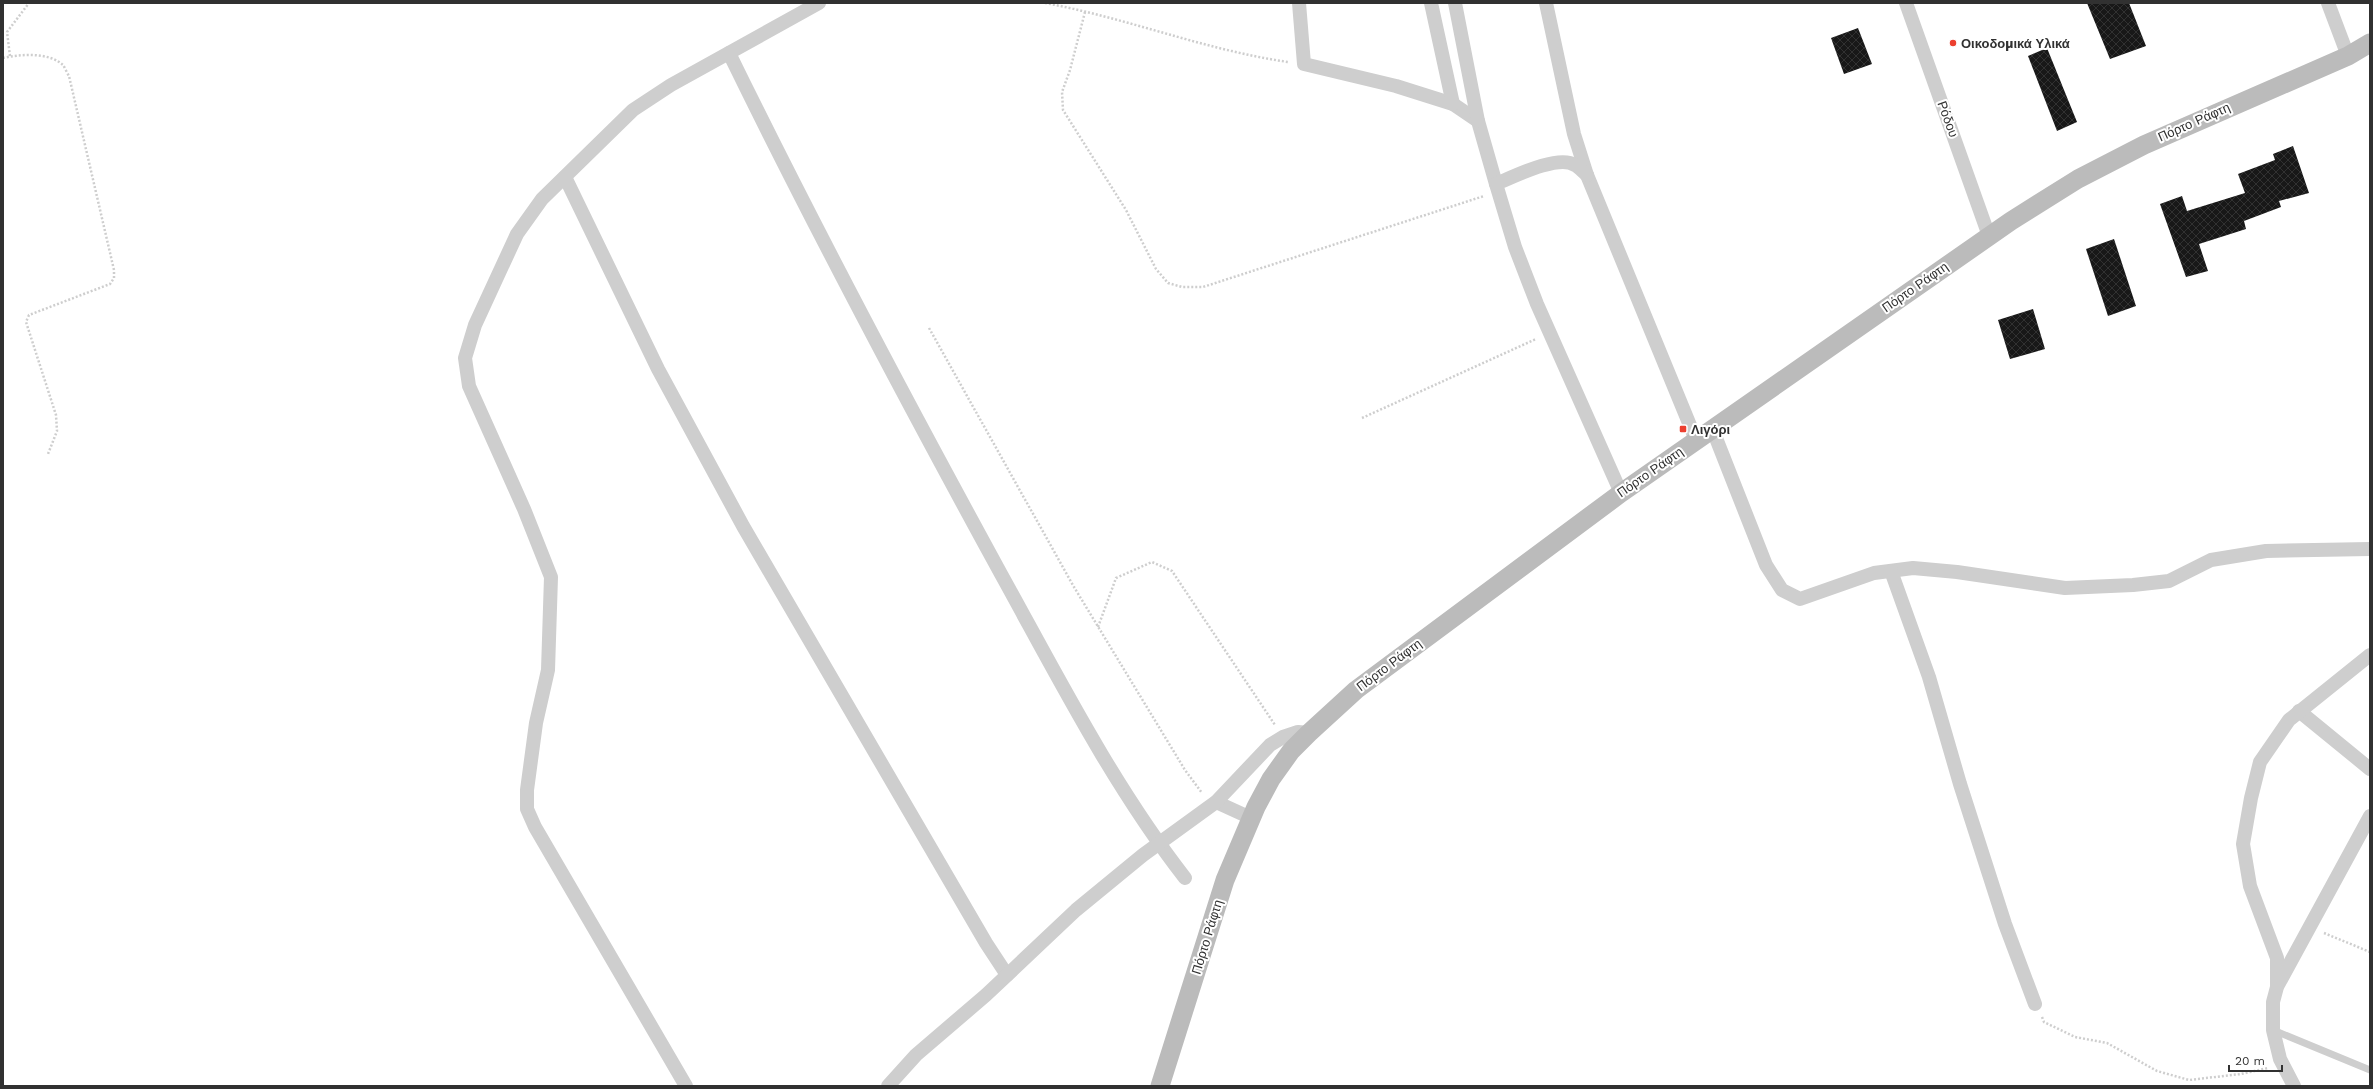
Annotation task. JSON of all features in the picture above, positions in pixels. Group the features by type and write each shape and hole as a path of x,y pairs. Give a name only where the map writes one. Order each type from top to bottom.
{"main road":[{"name":"Πόρτο Ράφτη","path":"2348,56 2370,43"},
{"name":"Πόρτο Ράφτη","path":"1160,1086 1225,880 1251,818 1271,779 1291,751 1356,690 1621,493 1712,428 1989,236 2078,179 2137,148 2348,56 2370,49"}],"street":[{"path":"686,1086 535,827 527,809 536,723 548,670 551,578 530,523 469,386 465,358 475,326 516,234 542,199 633,110 671,84 819,3"},
{"path":"1299,3 1304,64 1396,86 1453,104 1478,121"},
{"path":"1432,3 1453,104"},
{"path":"1456,3 1478,121 1515,247 1552,338 1621,493"},
{"path":"1546,3 1574,134 1587,175 1696,440"},
{"name":"Ρόδου","path":"1906,3 1989,236"},
{"path":"2328,3 2348,56"},
{"path":"729,53 871,334 967,511 1090,734 1158,844 1184,878"},
{"path":"1497,188 1533,169 1560,162 1574,164 1587,175"},
{"path":"565,177 658,369 743,526 986,943 1007,975"},
{"path":"1712,428 1766,565 1782,590 1800,599 1874,573 1913,568 2073,588 2169,581 2211,560 2266,552 2370,549"},
{"path":"1891,571 1929,677 1960,784 2005,924 2035,1004"},
{"path":"2277,987 2277,958 2250,886 2243,844 2251,798 2260,762 2289,720 2370,655"},
{"path":"2299,711 2370,769"},
{"path":"888,1086 916,1055 1007,975 1076,910 1158,844 1216,802 1270,746 1283,737 1298,732 1309,733"},
{"path":"1216,802 1251,818"},
{"path":"2294,1086 2283,1065 2273,1030 2272,1002 2277,987 2370,816"}],"lane":[{"path":"2273,1030 2370,1070"}],"path":[{"path":"10,56 7,32 29,3"},
{"path":"1045,3 1099,14 1227,50 1304,64"},
{"path":"1085,12 1070,70 1062,92 1063,110 1126,210 1156,269 1168,283 1182,287 1203,287 1497,188"},
{"path":"3,58 10,56 50,58 62,65 69,76 114,270 114,278 110,284 29,315 26,322 56,416 57,431 48,454"},
{"path":"929,328 966,398 1098,627 1185,770 1204,795 1216,802"},
{"path":"1362,418 1534,339 1552,338"},
{"path":"1098,627 1116,578 1152,562 1172,571 1283,737"},
{"path":"2309,927 2370,952"},
{"path":"2035,1004 2044,1022 2075,1037 2107,1043 2157,1071 2189,1080 2241,1074 2283,1065"}],"building":[{"path":"2087,3 2129,3 2146,46 2110,59"},
{"path":"1858,28 1872,64 1844,74 1831,38"},
{"path":"2047,48 2077,122 2057,131 2028,56"},
{"path":"2293,146 2309,193 2279,201 2281,207 2244,221 2246,229 2199,244 2208,271 2186,277 2160,204 2182,196 2187,211 2245,193 2238,174 2275,160 2273,154"},
{"path":"2114,239 2136,306 2108,316 2086,249"},
{"path":"2033,309 2045,349 2010,359 1998,320"}],"place":[{"name":"Οικοδομικά Υλικά","path":"1953,43"},
{"name":"Λιγόρι","path":"1683,429"}]}
